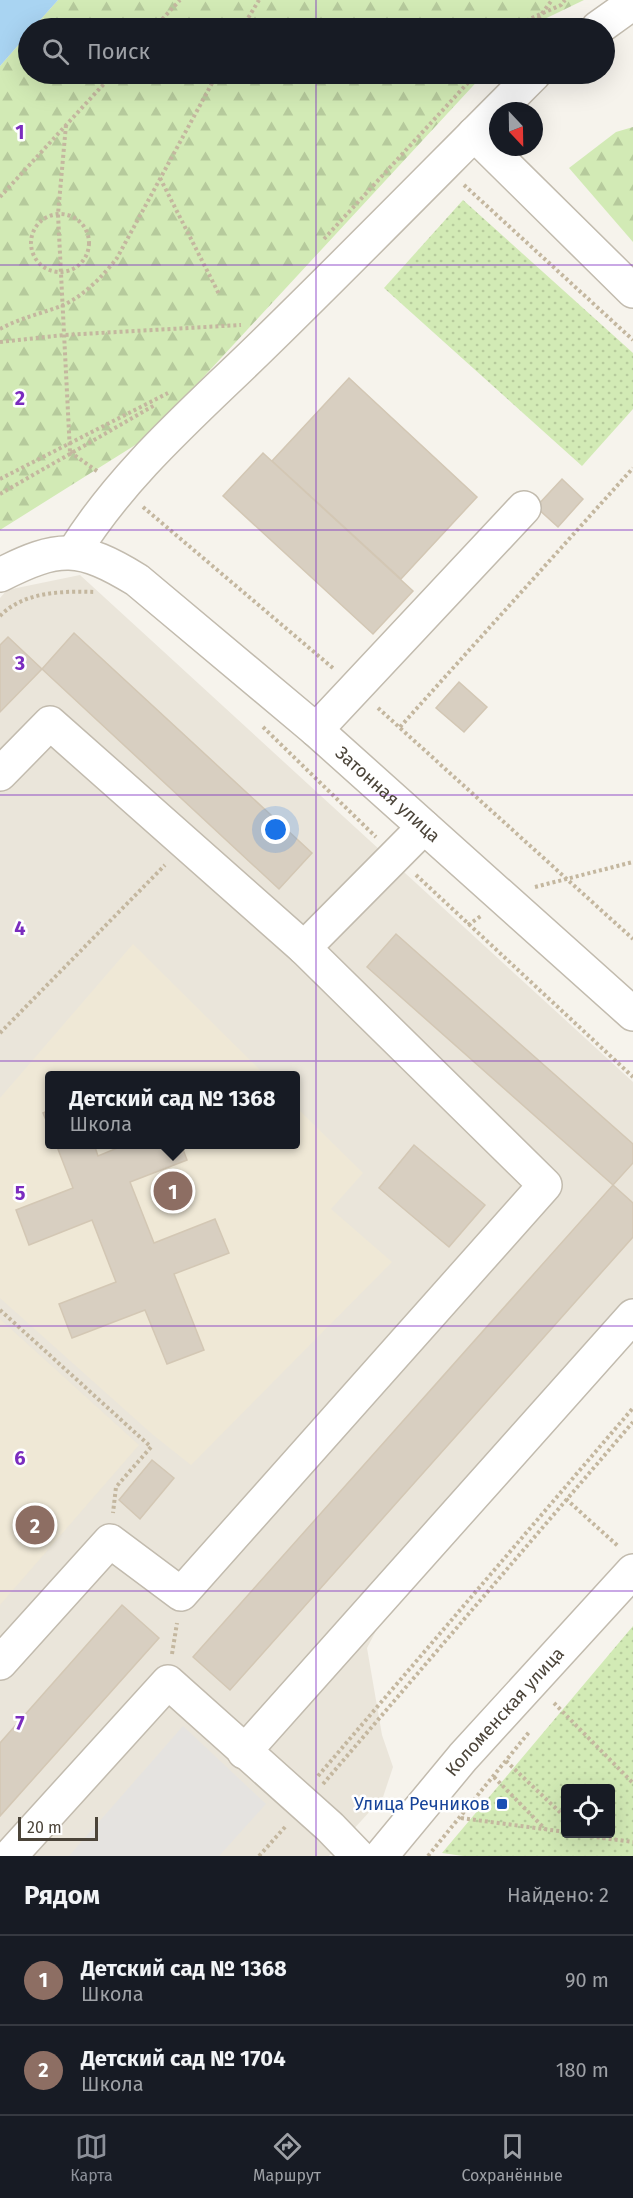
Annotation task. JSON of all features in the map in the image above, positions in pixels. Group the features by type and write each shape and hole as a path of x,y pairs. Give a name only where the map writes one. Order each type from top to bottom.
{"street":[{"path":"612,18 633,3"},
{"path":"0,575 35,558 74,552 94,520 153,453 444,167 524,84"},
{"path":"474,134 633,291"},
{"path":"316,730 524,507"},
{"name":"Затонная улица","path":"74,552 105,560 137,580 316,730 633,1014"},
{"path":"0,774 50,723 304,948 545,1185 182,1594 110,1541 0,1663"},
{"path":"304,948 424,827"},
{"path":"243,1752 633,1316"},
{"name":"Коломенская улица","path":"381,1856 629,1562"},
{"path":"10,1856 168,1682 358,1856"}],"path":[{"path":"163,18 180,0"},
{"path":"248,18 259,0"},
{"path":"538,18 552,0"},
{"path":"531,18 561,5 565,0"},
{"path":"0,197 104,84"},
{"path":"0,329 17,319 63,305 100,279 117,258 212,84"},
{"path":"317,247 467,84"},
{"path":"0,494 70,453 58,214 66,125"},
{"path":"444,167 633,340"},
{"path":"160,178 219,294"},
{"path":"58,214 74,217 86,231 89,240 85,258 71,270 62,272 51,271 36,260 31,242 38,224 58,214"},
{"path":"0,342 64,335 245,325 237,333"},
{"path":"0,479 70,445 168,393 176,386"},
{"path":"400,727 633,468"},
{"path":"0,616 35,596 66,591 99,592"},
{"path":"259,724 468,925 633,1077"},
{"path":"0,1033 187,843"},
{"path":"468,925 532,888 633,862"},
{"path":"0,1310 151,1447 116,1487 110,1541"},
{"path":"259,1856 301,1802 633,1408"},
{"path":"301,1802 633,1422"},
{"path":"566,1499 629,1562"},
{"path":"168,1682 182,1594"},
{"path":"554,1703 633,1783"},
{"path":"506,1761 561,1813"},
{"path":"494,1777 546,1830"},
{"path":"428,1856 471,1804"},
{"path":"461,1818 561,1832"},
{"path":"608,1838 633,1842"}],"shaded area":[{"path":"80,575 633,1082 633,1341 378,1627 367,1648 382,1735 393,1767 383,1797 329,1856 0,1856 0,598 7,590"},
{"path":"133,944 261,1071 45,1071 45,1149 300,1149 300,1111 363,1173 331,1209 392,1262 191,1465 152,1434 0,1298 0,1098"},
{"path":"0,1319 139,1445 0,1605"},
{"path":"183,1726 266,1804 219,1856 69,1856"}],"green space":[{"path":"58,0 584,0 547,18 42,18"},
{"path":"18,45 18,84 475,84 148,437 0,530 0,66"},
{"path":"633,127 633,242 569,168 616,132"},
{"path":"463,200 633,353 633,409 582,466 384,288"},
{"path":"633,1626 633,1856 463,1856 442,1853"}],"water":[{"path":"0,0 58,0 42,18 18,18 18,45 0,66"}],"building":[{"path":"349,378 477,497 401,579 272,461"},
{"path":"263,453 413,591 373,634 223,496"},
{"path":"562,479 583,499 558,527 536,507"},
{"path":"74,633 312,853 279,889 42,669"},
{"path":"8,637 42,669 0,712 0,645"},
{"path":"459,682 487,707 464,732 436,708"},
{"path":"396,934 633,1144 633,1163 613,1185 367,967"},
{"path":"414,1145 485,1205 449,1247 379,1188"},
{"path":"58,1149 96,1149 98,1156 115,1149 183,1149 187,1160 130,1182 154,1243 215,1219 229,1253 174,1274 204,1350 167,1364 145,1310 72,1338 59,1304 116,1282 92,1220 29,1245 16,1210 73,1188"},
{"path":"613,1185 633,1203 633,1237 230,1690 193,1657"},
{"path":"152,1460 174,1478 140,1519 119,1500"},
{"path":"122,1605 159,1638 0,1816 0,1743"}],"place":[{"name":"Детский сад № 1368","path":"173,1191"},
{"name":"Детский сад № 1704","path":"35,1525"},
{"name":"Улица Речников","path":"502,1804"}]}
